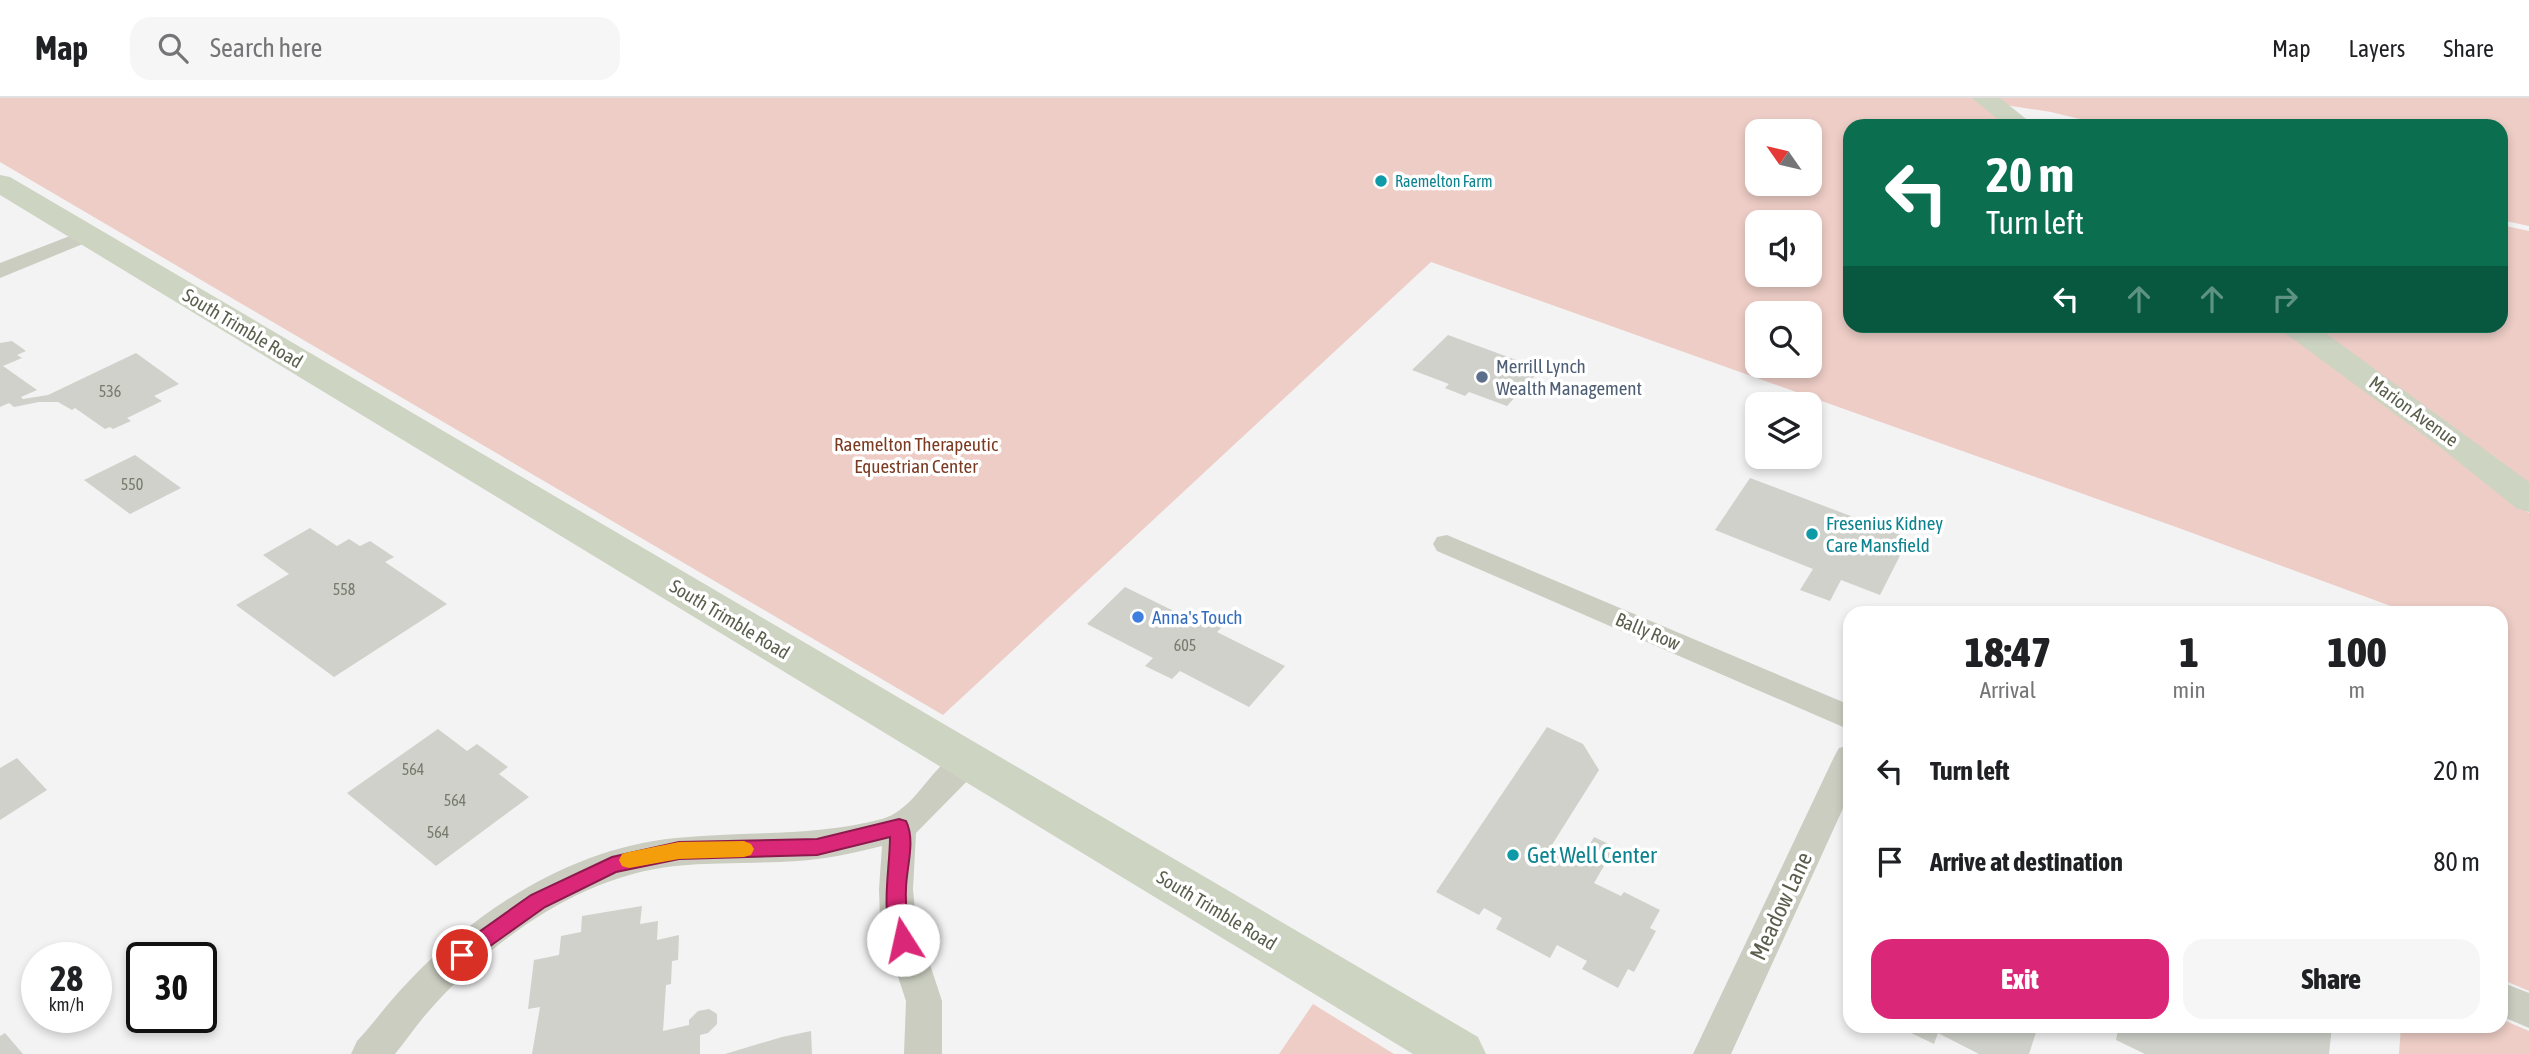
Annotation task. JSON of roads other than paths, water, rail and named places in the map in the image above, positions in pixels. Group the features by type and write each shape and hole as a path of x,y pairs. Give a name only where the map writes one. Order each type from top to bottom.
{"main road":[{"path":"1984,98 2012,119"},
{"name":"South Trimble Road","path":"0,183 1460,1054"},
{"name":"Marion Avenue","path":"2306,333 2457,443 2529,500"}],"street":[{"path":"0,271 88,235"},
{"name":"Bally Row","path":"1447,544 1843,715"},
{"path":"370,1054 390,1034 420,994 462,955 538,901 575,880 612,865 679,850 817,847 899,827 967,761"},
{"name":"Meadow Lane","path":"1712,1054 1843,772"},
{"path":"899,827 900,862 896,889 898,922 923,1001 923,1054"},
{"path":"2508,1002 2529,1011"}],"place":[{"name":"Raemelton Farm","path":"1381,181"},
{"name":"Merrill Lynch Wealth Management","path":"1482,377"},
{"name":"Fresenius Kidney Care Mansfield","path":"1812,534"},
{"name":"Anna's Touch","path":"1138,617"},
{"name":"Get Well Center","path":"1513,855"}],"park label":[{"name":"Raemelton Therapeutic Equestrian Center","path":"916,455"}]}
